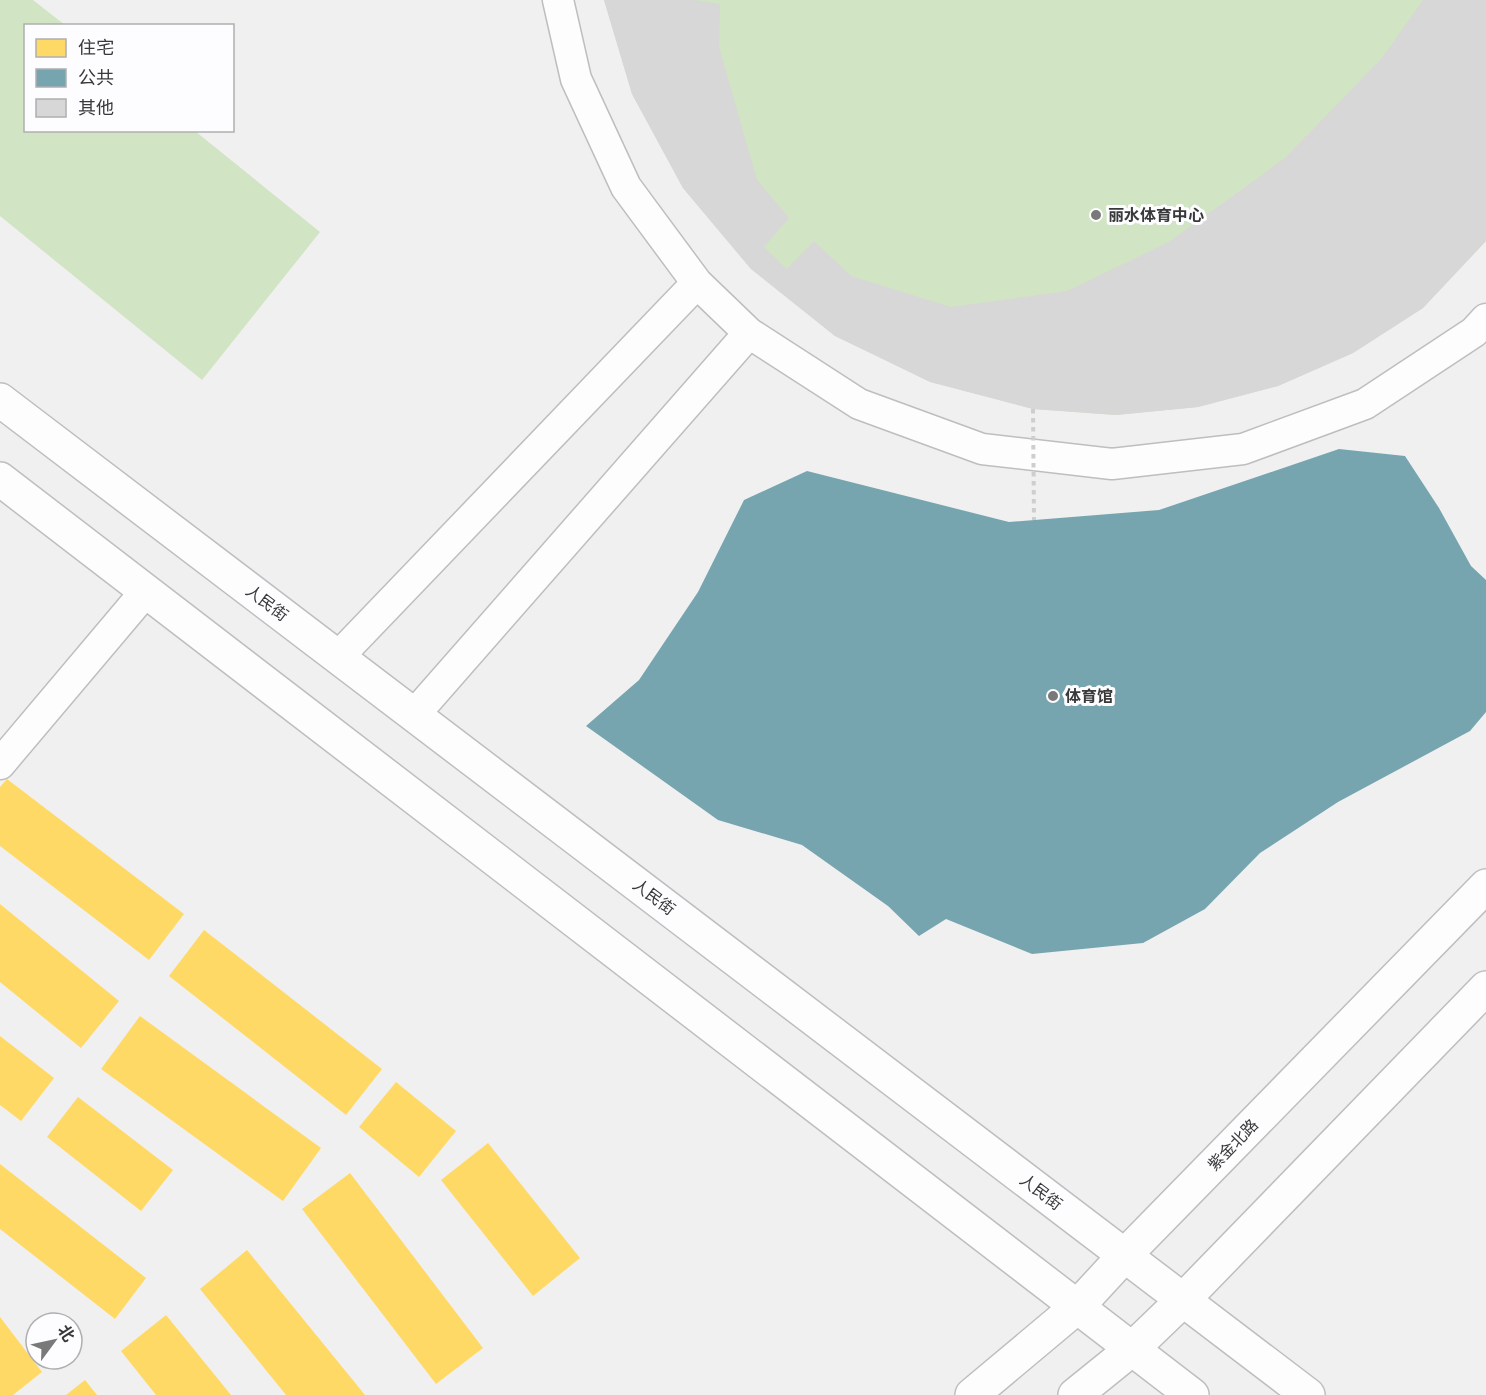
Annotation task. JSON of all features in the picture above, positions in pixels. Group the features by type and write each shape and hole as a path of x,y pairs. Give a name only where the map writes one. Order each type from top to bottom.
{"main road":[{"name":"人民街","path":"0,400 1308,1395"},
{"path":"0,479 1192,1395"},
{"name":"紫金北路","path":"972,1395 1077,1307 1125,1255 1486,886"},
{"path":"1075,1395 1132,1349 1184,1300 1486,988"}],"street":[{"path":"558,0 576,79 626,187 697,283 749,333 859,404 982,449 1113,464 1242,449 1365,404 1474,332 1486,319"},
{"path":"338,657 697,283"},
{"path":"414,715 749,333"},
{"path":"0,764 146,591"}],"path":[{"path":"1034,409 1034,520"}],"green space":[{"path":"0,0 33,0 64,24 24,24 24,132 196,132 320,232 202,380 0,216"},
{"name":"丽水体育中心","path":"604,0 1486,0 1486,241 1423,308 1353,353 1278,386 1198,407 1116,415 1033,409 931,382 835,336 751,269 683,188 632,94"}],"building: 住宅":[{"path":"7,779 184,914 149,960 0,846 0,787"},
{"path":"0,904 119,1001 81,1048 0,982"},
{"path":"204,930 382,1069 346,1115 169,976"},
{"path":"140,1016 321,1148 283,1201 101,1069"},
{"path":"0,1036 54,1078 21,1121 0,1105"},
{"path":"396,1082 456,1131 419,1177 359,1127"},
{"path":"78,1097 173,1170 141,1211 47,1137"},
{"path":"488,1143 580,1258 533,1296 441,1180"},
{"path":"0,1164 146,1278 115,1319 0,1229"},
{"path":"350,1173 483,1348 436,1384 302,1209"},
{"path":"247,1250 365,1395 286,1395 200,1289"},
{"path":"166,1315 231,1395 156,1395 121,1351"},
{"path":"0,1317 24,1348 24,1371 42,1372 13,1395 0,1395"},
{"path":"85,1380 97,1395 66,1395"}],"building: 公共":[{"name":"体育馆","path":"1339,449 1405,456 1439,508 1471,566 1486,580 1486,712 1470,731 1338,802 1260,853 1205,909 1143,943 1032,954 946,919 919,936 888,906 802,845 718,820 586,726 639,680 698,592 744,500 807,471 1009,522 1159,510"}],"building: 其他":[{"path":"604,0 695,0 720,4 719,47 757,180 789,218 764,247 787,269 814,241 851,276 951,307 1067,291 1169,242 1285,158 1382,58 1423,0 1486,0 1486,241 1423,308 1353,353 1278,386 1198,407 1116,415 1033,409 930,382 835,336 751,269 683,188 632,94"}],"place":[{"name":"丽水体育中心","path":"1096,215"},
{"name":"体育馆","path":"1053,696"}]}
